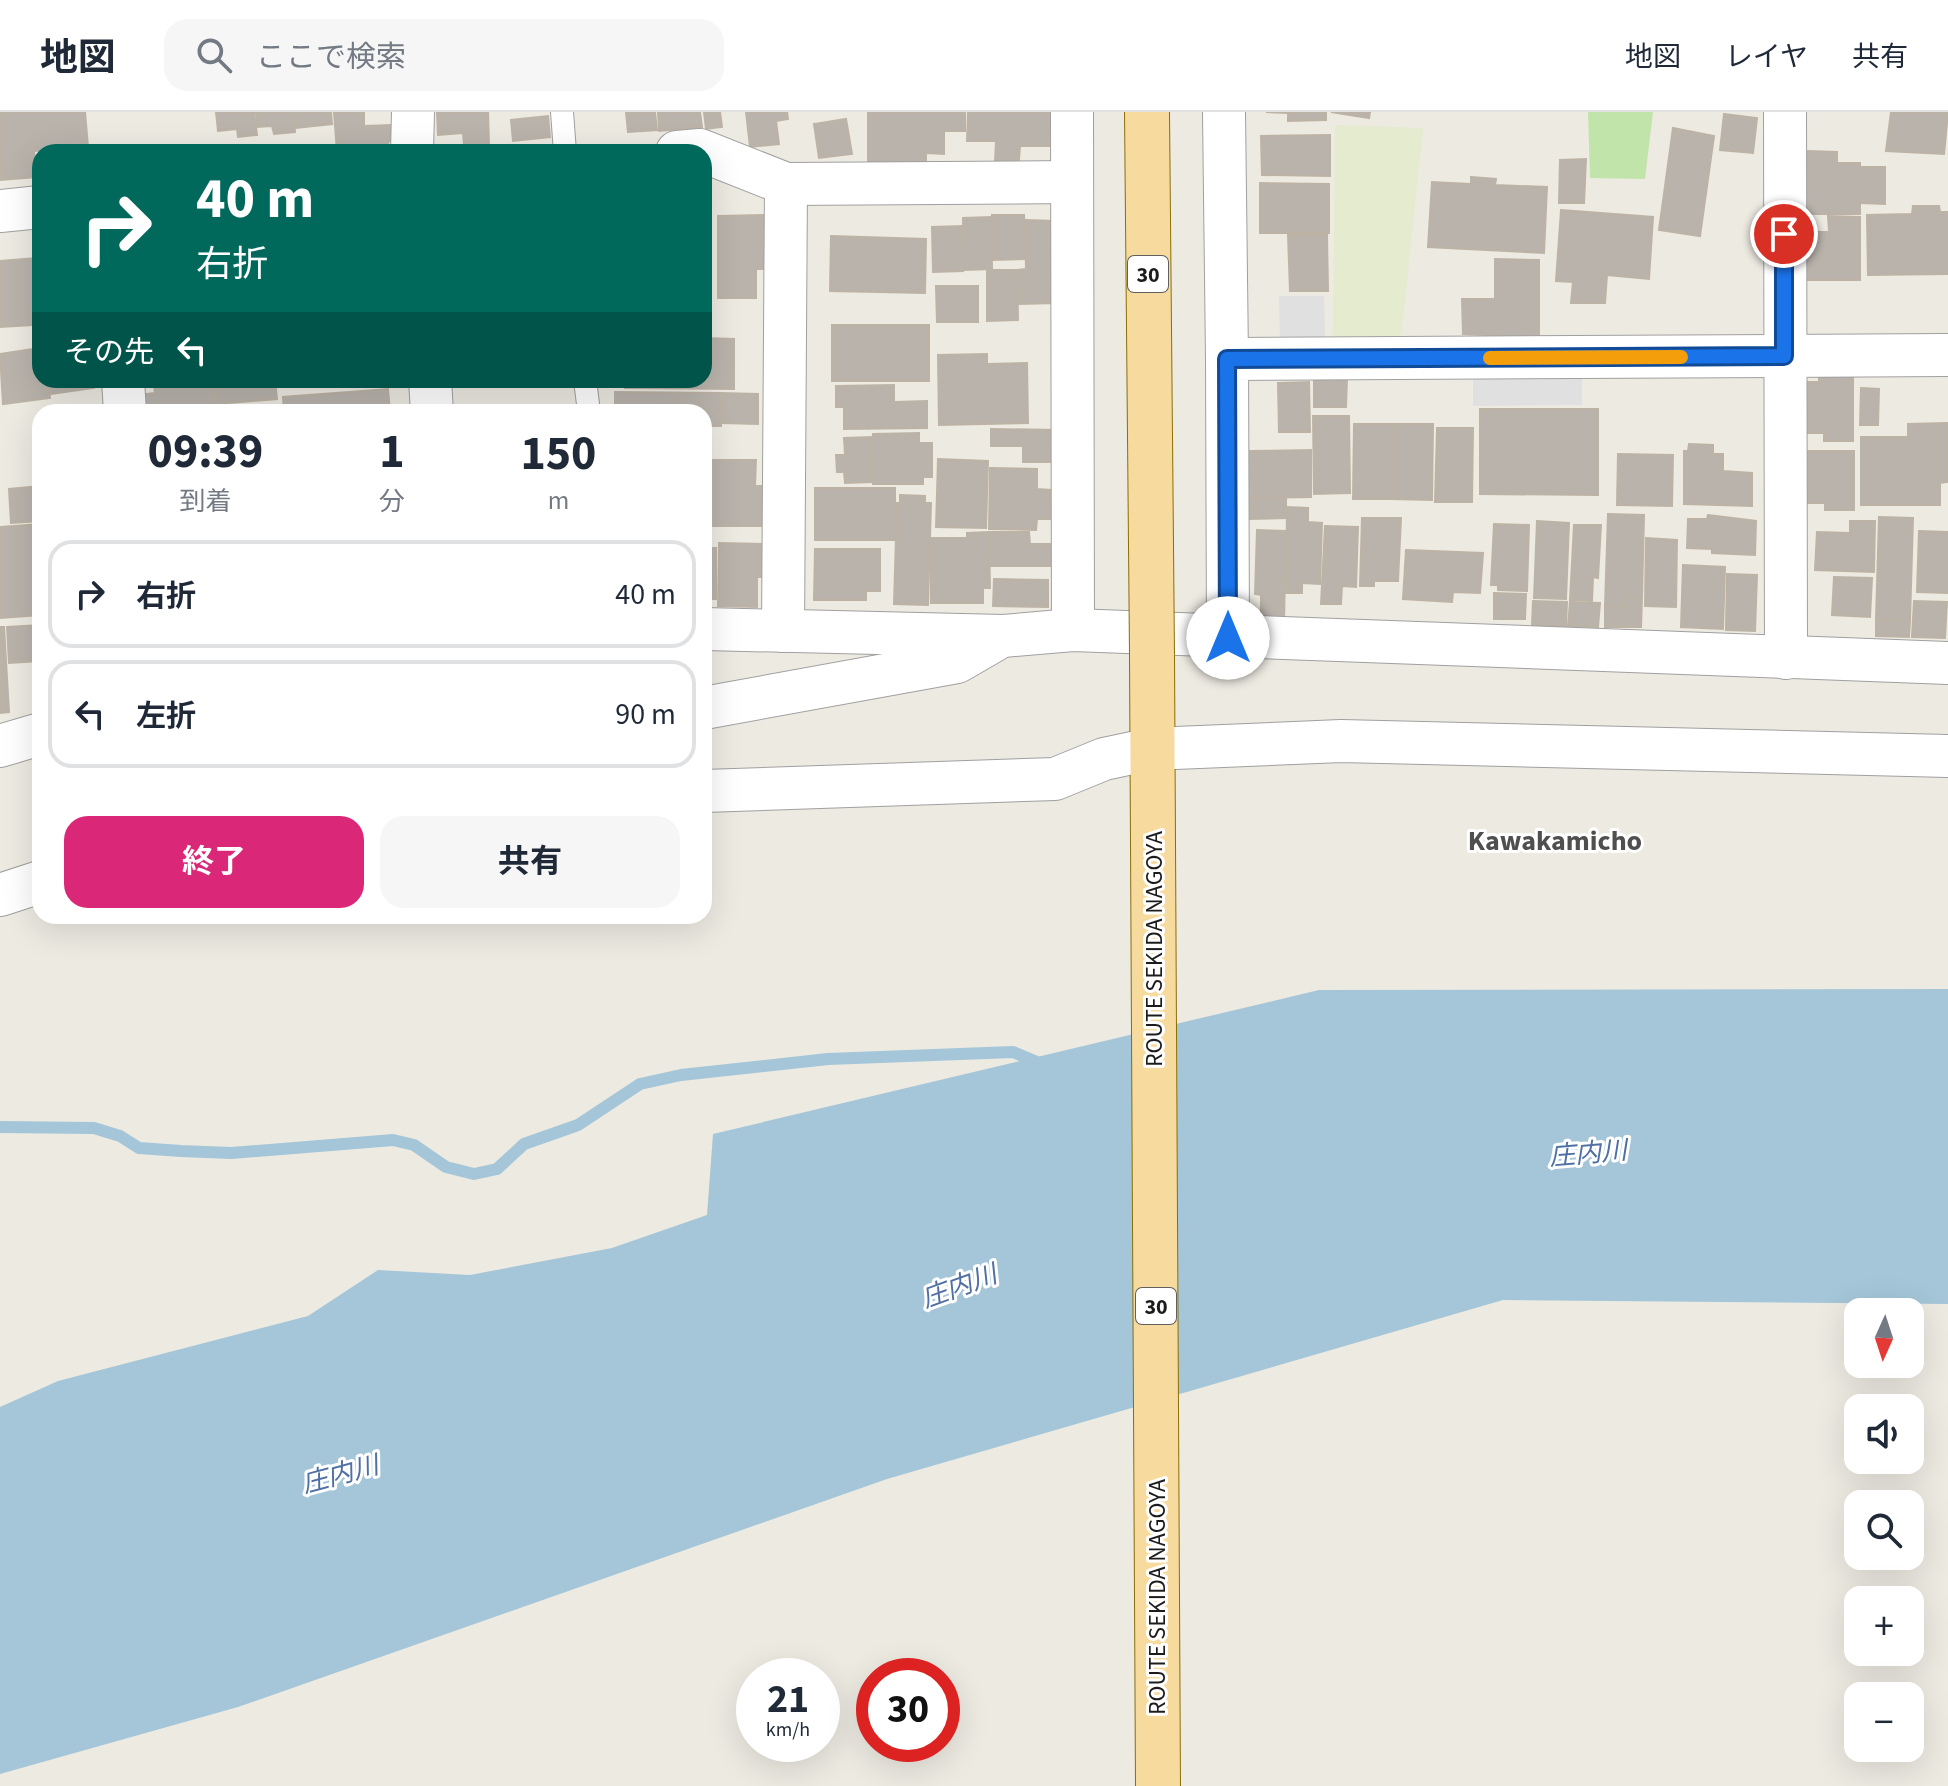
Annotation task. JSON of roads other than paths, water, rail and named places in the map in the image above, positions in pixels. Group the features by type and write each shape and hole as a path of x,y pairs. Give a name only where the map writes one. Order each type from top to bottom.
{"main road":[{"name":"ROUTE SEKIDA NAGOYA","path":"1147,112 1158,1786"}],"street":[{"path":"412,144 413,112"},
{"path":"1072,112 1073,630"},
{"path":"1224,112 1228,638"},
{"path":"1785,112 1786,658"},
{"path":"712,155 786,184 1072,182"},
{"path":"783,631 786,184"},
{"path":"0,211 32,208"},
{"path":"1227,359 1948,355"},
{"path":"712,629 1003,636 1073,630 1948,663"},
{"path":"712,707 957,662 1003,636"},
{"path":"0,746 32,736"},
{"path":"712,791 1055,779 1104,759 1151,749 1341,741 1948,756"},
{"path":"0,895 32,885"}],"lane":[{"path":"562,112 564,144"}],"water":[{"name":"庄内川","path":"1948,989 1948,1304 1924,1304 1924,1298 1844,1298 1844,1303 1503,1300 887,1479 238,1707 0,1774 0,1407 58,1381 308,1316 378,1270 470,1275 612,1248 707,1215 713,1134 1319,990"}],"waterway":[{"path":"0,1127 94,1128 120,1136 139,1148 231,1153 393,1140 414,1145 446,1167 474,1174 497,1169 524,1144 578,1125 640,1084 681,1075 828,1059 1013,1052 1044,1065"}],"district":[{"name":"Kawakamicho","path":"1555,840"}]}
